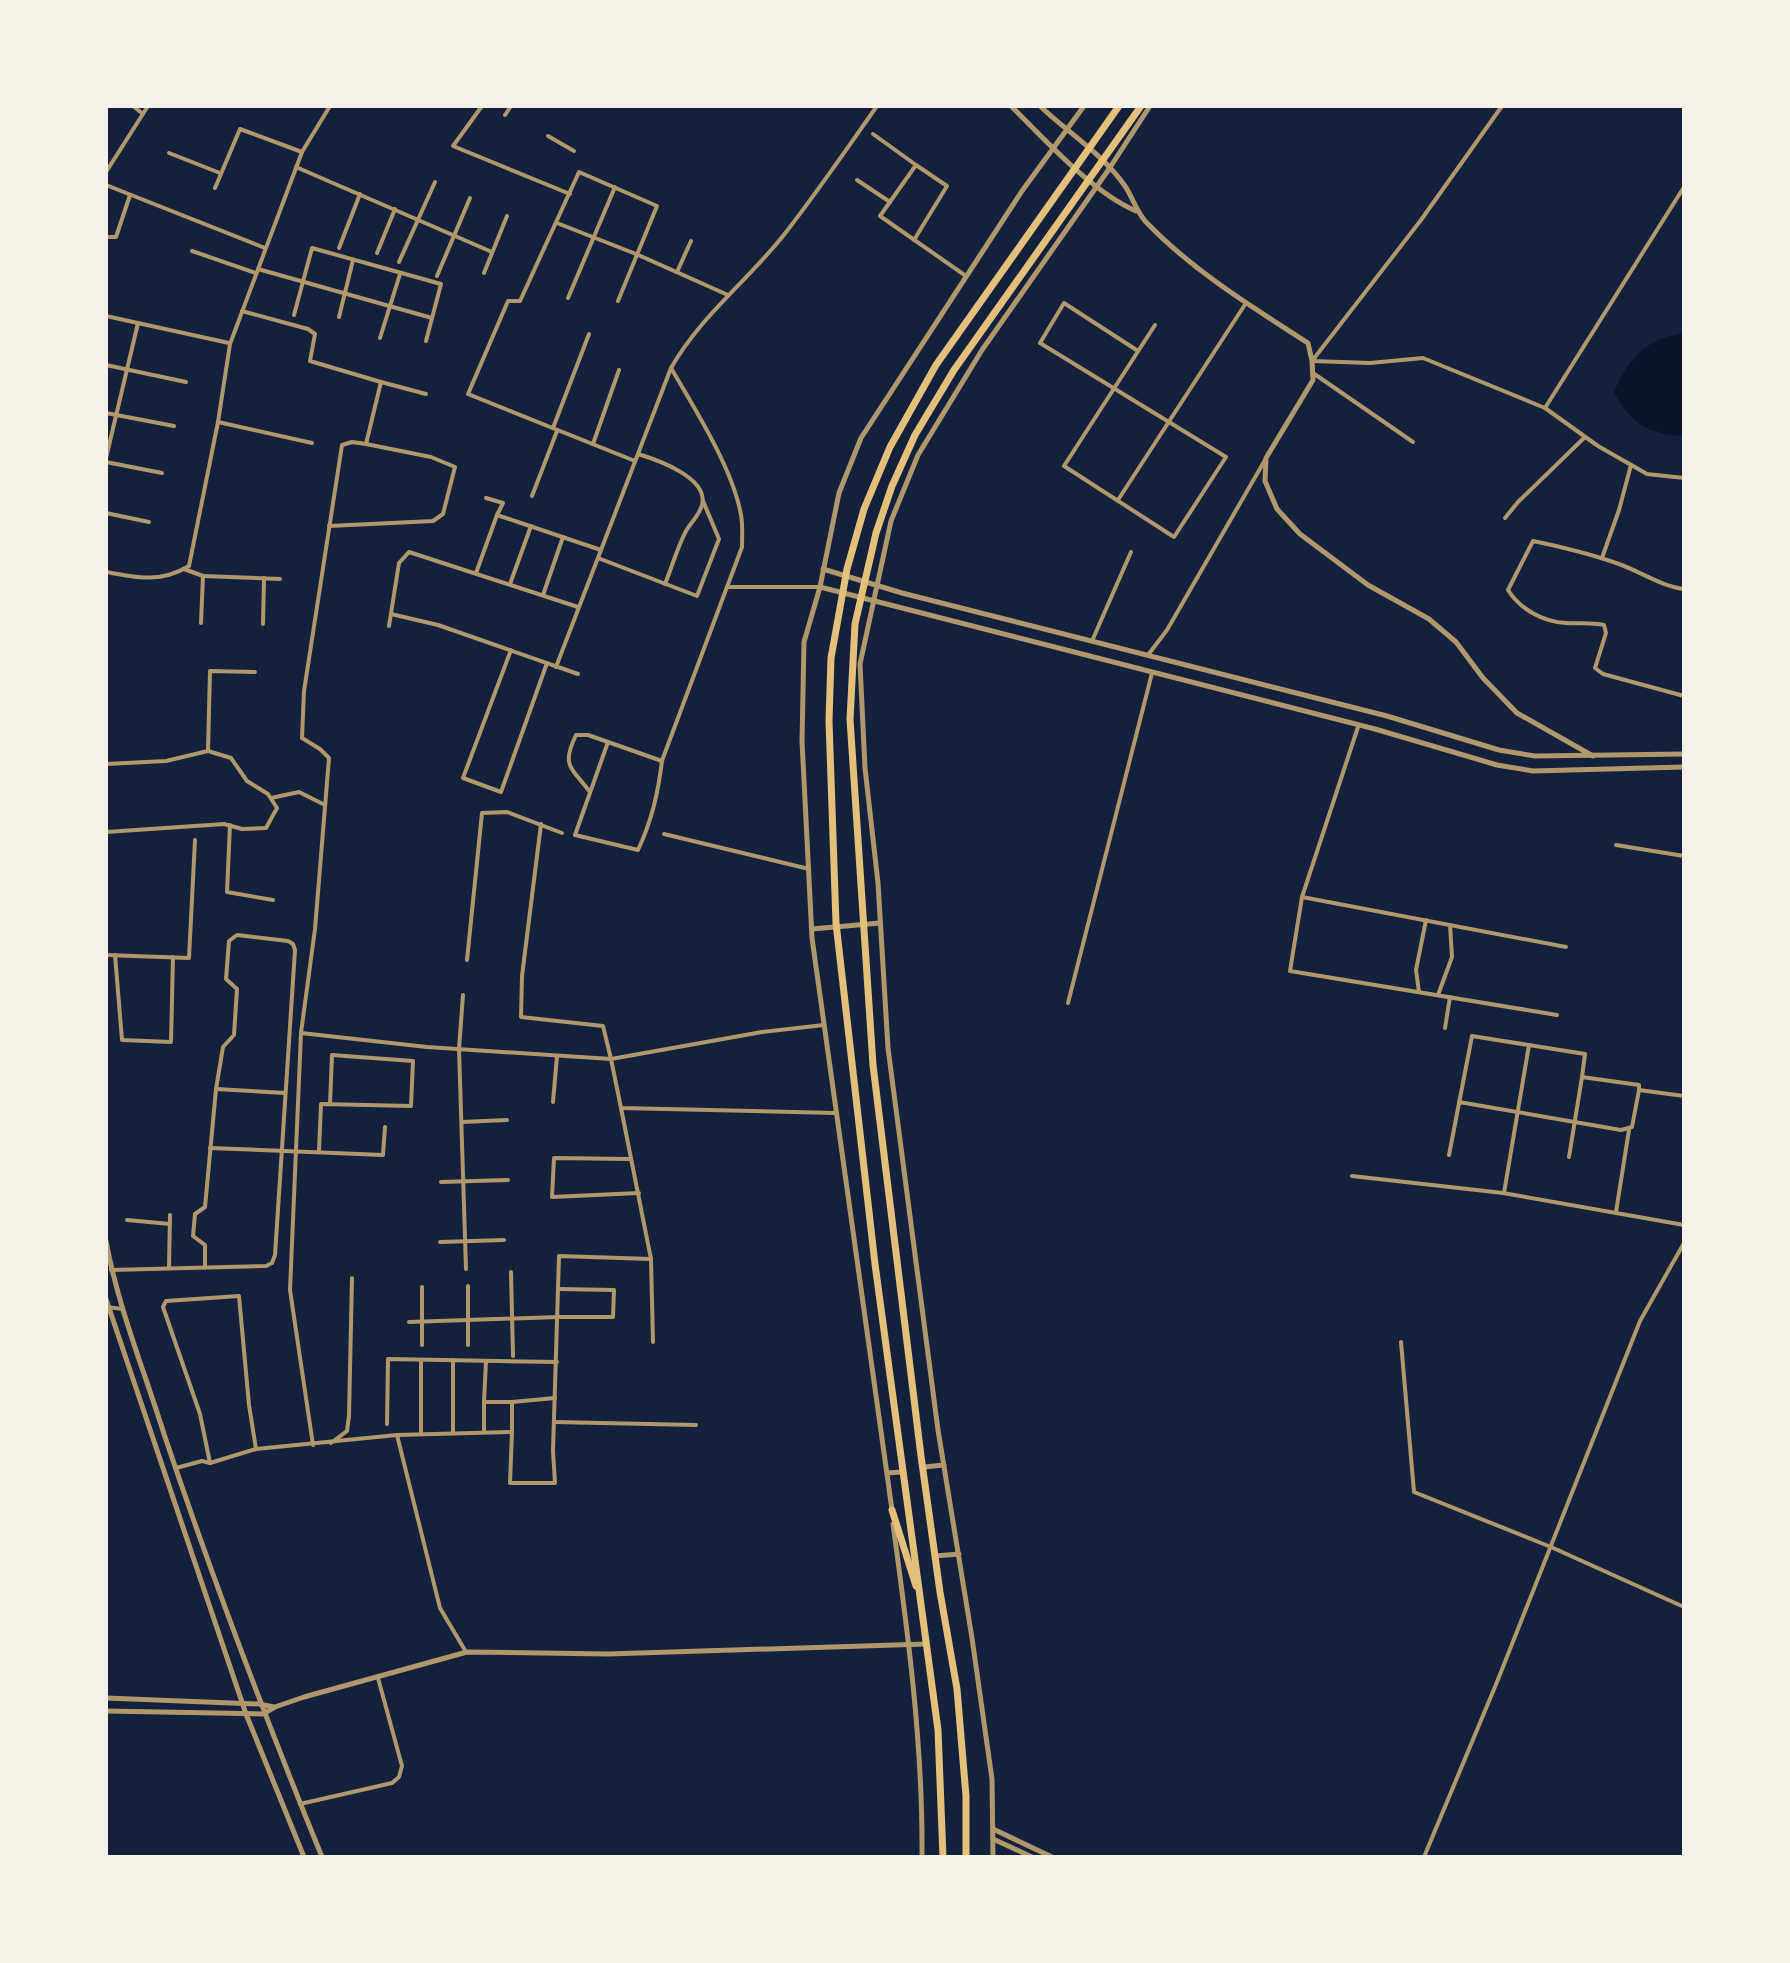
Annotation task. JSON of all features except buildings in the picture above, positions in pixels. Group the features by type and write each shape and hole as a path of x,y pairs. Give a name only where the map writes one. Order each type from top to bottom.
{"highway":[{"path":"943,1857 938,1730 856,1114 836,923 829,721 831,658 851,554 864,509 890,447 936,365 1119,106"},
{"path":"966,1857 966,1796 957,1689 921,1456 873,1065 850,719 855,624 876,533 892,486 915,435 954,370 1141,106"},
{"path":"892,1510 923,1608"}],"street":[{"path":"133,106 143,114"},
{"path":"106,172 148,106"},
{"path":"106,572 145,580 174,576 189,566 230,344 302,152 330,106"},
{"path":"482,106 453,146 570,194"},
{"path":"505,115 511,106"},
{"path":"556,667 671,368 728,295 782,237 877,106"},
{"path":"1011,106 1115,202 1137,212 1170,244 1246,303 1308,343 1313,380 1167,630 1147,655"},
{"path":"1040,106 1125,186 1137,212"},
{"path":"922,1857 922,1813 909,1645 812,929 802,741 804,642 820,587 839,493 861,438 966,276 1084,106"},
{"path":"993,1857 992,1779 944,1465 888,1048 865,768 860,664 891,521 918,455 1002,320 1150,106"},
{"path":"1312,361 1421,220 1502,106"},
{"path":"215,188 240,129 302,152"},
{"path":"873,134 947,186 914,240"},
{"path":"548,136 574,151"},
{"path":"169,153 220,173"},
{"path":"916,165 880,216 966,276"},
{"path":"296,167 492,252"},
{"path":"618,301 657,206 579,172 520,301 508,301 468,394 635,461"},
{"path":"857,180 890,202"},
{"path":"399,262 435,182"},
{"path":"106,185 265,248"},
{"path":"568,298 615,187"},
{"path":"1545,408 1684,187"},
{"path":"339,248 360,194"},
{"path":"106,237 116,237 130,195"},
{"path":"437,276 470,198"},
{"path":"377,253 395,209"},
{"path":"484,273 507,216"},
{"path":"557,223 728,295"},
{"path":"677,272 691,241"},
{"path":"294,315 312,248 441,284 426,341"},
{"path":"192,251 432,318"},
{"path":"339,317 353,260"},
{"path":"380,338 400,274"},
{"path":"1138,351 1064,303 1040,343 1116,388 1226,457 1174,537 1064,466 1116,388 1155,325"},
{"path":"1118,500 1246,303"},
{"path":"242,311 308,329 315,334 310,361 426,394"},
{"path":"106,316 230,344"},
{"path":"138,323 106,460 162,473"},
{"path":"532,496 589,334"},
{"path":"1312,361 1370,363 1423,358 1545,408 1585,437 1647,474 1684,478"},
{"path":"106,365 186,382"},
{"path":"608,742 575,835 638,850 652,822 662,761 742,547 741,517 734,493 708,431 671,368"},
{"path":"593,444 619,370"},
{"path":"1313,373 1413,442"},
{"path":"366,444 381,382"},
{"path":"106,413 174,426"},
{"path":"218,422 312,443"},
{"path":"1505,518 1585,437"},
{"path":"313,1445 290,1290 301,1033 315,929 329,758 302,738 304,691 329,526 342,445 352,442 366,444 431,457 455,467 443,514 433,521 329,526"},
{"path":"598,558 697,596 700,591 719,539 700,489 684,473 638,454"},
{"path":"1266,458 1265,481 1277,509 1300,534 1368,585 1429,619 1456,642 1483,678 1517,713 1593,756"},
{"path":"1602,558 1631,465"},
{"path":"476,573 503,503 486,498"},
{"path":"665,585 681,542 688,527 696,520 703,501"},
{"path":"106,513 149,522"},
{"path":"497,515 601,550"},
{"path":"509,585 531,526"},
{"path":"543,596 563,537"},
{"path":"1684,589 1669,587 1653,577 1602,558 1533,541 1508,590 1515,601 1538,617 1566,623 1588,621 1604,625 1606,633 1595,668 1603,674 1684,696"},
{"path":"389,626 399,563 409,552 578,607"},
{"path":"1092,641 1131,552"},
{"path":"184,569 203,576 280,579"},
{"path":"823,569 1387,716 1499,750 1535,756 1684,754"},
{"path":"201,623 203,576"},
{"path":"263,624 264,578"},
{"path":"727,587 820,587 1375,729 1497,765 1533,771 1684,767"},
{"path":"391,614 438,625 578,674"},
{"path":"511,650 463,778 501,792 547,663"},
{"path":"208,751 210,671 255,672"},
{"path":"1068,1003 1152,673"},
{"path":"1358,727 1302,897 1290,971 1557,1015"},
{"path":"590,792 568,764 567,753 576,735 588,735 662,761"},
{"path":"106,764 166,761 208,751 231,758 247,781 268,794 277,808 266,828 242,829 230,825 106,832"},
{"path":"271,798 299,792 325,805"},
{"path":"467,960 482,813 507,812 562,833"},
{"path":"541,824 522,976 521,1017 603,1026 651,1259 653,1342"},
{"path":"230,825 227,892 273,900"},
{"path":"664,834 809,869"},
{"path":"106,955 189,958 195,840"},
{"path":"1616,845 1684,856"},
{"path":"1302,897 1566,947"},
{"path":"1419,992 1417,955 1426,920"},
{"path":"812,929 880,923"},
{"path":"1438,995 1451,965 1450,925"},
{"path":"111,1270 169,1268 205,1268 266,1266 272,1263 275,1255 295,950 288,941 237,935 229,941 226,979 237,989 234,1035 223,1047 205,1207 195,1214 193,1236 205,1245 205,1268"},
{"path":"115,955 122,1040 159,1042 171,1042 173,957"},
{"path":"463,995 459,1049 466,1269"},
{"path":"1445,1028 1450,997"},
{"path":"301,1033 459,1049 611,1059 762,1032 824,1025"},
{"path":"1449,1155 1472,1036 1585,1054 1569,1157"},
{"path":"1504,1193 1529,1045"},
{"path":"319,1151 321,1104 411,1106 413,1061 332,1055 330,1104"},
{"path":"553,1102 557,1056"},
{"path":"1582,1077 1639,1085 1616,1212"},
{"path":"216,1089 285,1093"},
{"path":"1639,1090 1684,1096"},
{"path":"1459,1102 1629,1130"},
{"path":"621,1108 836,1113"},
{"path":"462,1122 507,1120"},
{"path":"210,1148 383,1155 385,1127"},
{"path":"629,1159 554,1158 552,1197 639,1193"},
{"path":"1352,1176 1504,1193 1684,1225"},
{"path":"441,1182 508,1180"},
{"path":"169,1268 170,1215"},
{"path":"127,1220 170,1224"},
{"path":"440,1242 504,1240"},
{"path":"106,1241 123,1309 176,1468 259,1704 322,1857"},
{"path":"1424,1857 1640,1321 1684,1243"},
{"path":"512,1402 510,1483 555,1483 559,1256 651,1259"},
{"path":"511,1272 513,1356"},
{"path":"330,1443 347,1431 352,1278"},
{"path":"468,1286 468,1345"},
{"path":"422,1287 422,1345"},
{"path":"409,1322 613,1317 614,1290 559,1289"},
{"path":"210,1463 200,1414 163,1307 166,1301 239,1296 256,1449"},
{"path":"106,1299 246,1714 304,1857"},
{"path":"108,1308 123,1309"},
{"path":"1401,1342 1414,1492 1551,1547 1684,1607"},
{"path":"387,1424 388,1359 558,1362"},
{"path":"421,1360 421,1434"},
{"path":"453,1360 453,1433"},
{"path":"484,1432 486,1361"},
{"path":"484,1402 555,1398"},
{"path":"554,1422 696,1425"},
{"path":"176,1468 202,1461 210,1463 256,1449 397,1435 512,1432"},
{"path":"397,1435 440,1608 467,1652"},
{"path":"924,1467 944,1465"},
{"path":"887,1473 902,1472"},
{"path":"935,1556 959,1554"},
{"path":"106,1711 263,1714 275,1707 467,1652 608,1654 927,1644"},
{"path":"300,1804 392,1783 399,1777 402,1766 378,1678"},
{"path":"106,1698 275,1707"},
{"path":"993,1829 1052,1857"},
{"path":"993,1839 1032,1857"}],"water":[{"path":"1684,333 1684,436 1660,433 1642,425 1627,412 1614,392 1626,369 1640,352 1659,340"}]}
